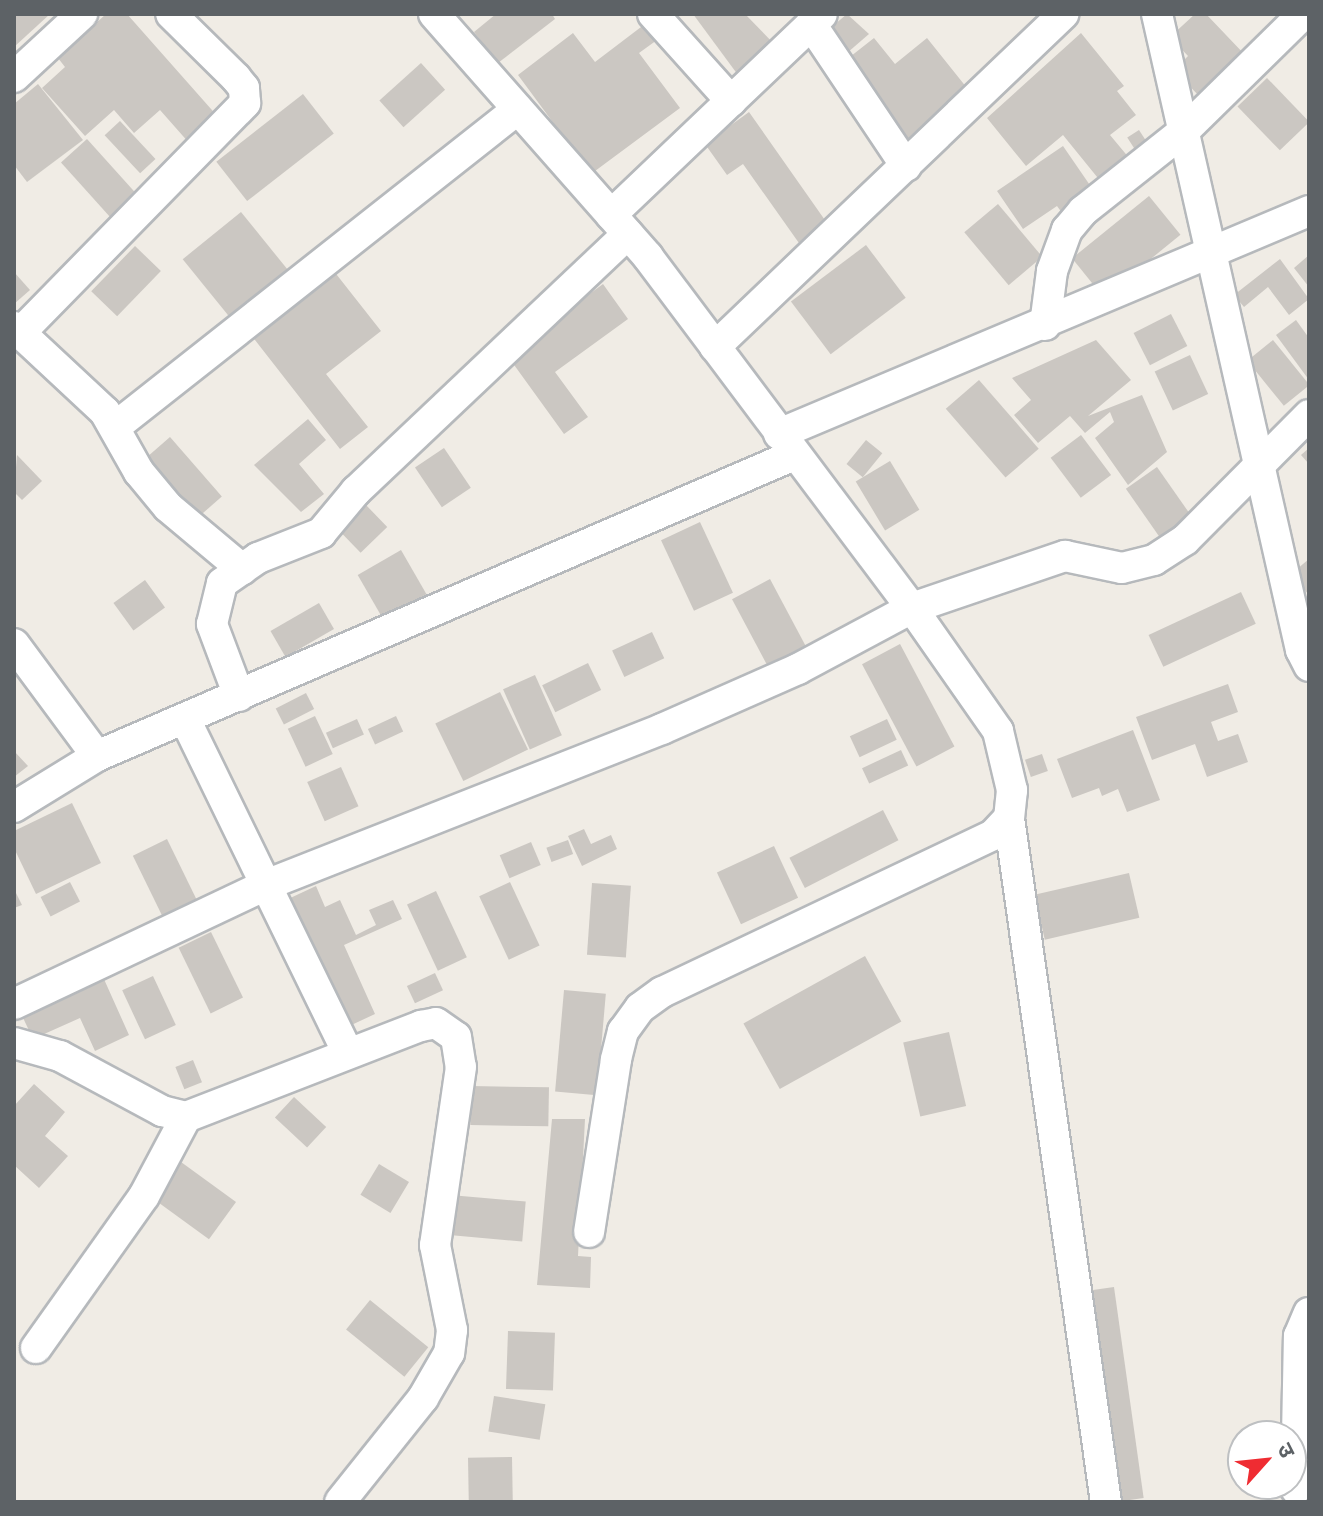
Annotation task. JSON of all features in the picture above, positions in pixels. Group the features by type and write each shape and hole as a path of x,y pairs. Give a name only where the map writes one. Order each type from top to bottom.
{"street":[{"path":"14,77 82,14"},
{"path":"171,14 236,78 244,88 245,103 17,330 88,394 115,427 152,489 242,569"},
{"path":"434,14 620,225 912,608 998,731 1012,790 1009,818 1106,1502"},
{"path":"653,14 731,101"},
{"path":"715,347 1064,14"},
{"path":"1157,14 1301,650 1309,666"},
{"path":"1045,325 1052,271 1067,230 1083,211 1184,131 1303,14"},
{"path":"239,696 212,624 222,583 242,569 321,533 356,491 620,225 731,101 816,19 906,166"},
{"path":"115,427 518,109"},
{"path":"14,807 97,756 239,696 1045,325 1309,211"},
{"path":"14,1004 266,885 662,729 798,669 912,608 1065,556 1122,568 1145,564 1185,540 1309,415"},
{"path":"14,644 97,756"},
{"path":"185,719 348,1053"},
{"path":"589,1232 616,1060 623,1031 640,1008 662,992 978,843 1009,818"},
{"path":"14,1043 60,1056 162,1111 186,1117 348,1053 436,1023 456,1037 461,1067 436,1218 435,1245 452,1330 449,1353 423,1398 340,1502"},
{"path":"36,1348 144,1196 186,1117"},
{"path":"1297,1420 1299,1336 1309,1313"}],"building":[{"path":"14,14 50,14 14,47"},
{"path":"106,14 127,14 219,118 190,144 160,110 134,133 114,110 85,136 42,88 65,67 58,58"},
{"path":"496,14 552,14 555,19 498,63 474,32"},
{"path":"693,14 745,14 777,47 738,75"},
{"path":"847,14 869,34 847,53 828,30"},
{"path":"1195,14 1206,14 1246,56 1202,99 1174,70 1188,56 1170,37"},
{"path":"645,24 657,40 639,53 680,108 591,174 518,75 573,33 595,62"},
{"path":"1081,33 1124,86 1117,91 1136,115 1110,135 1135,165 1106,188 1063,135 1026,166 987,118"},
{"path":"874,38 895,64 927,38 967,88 935,113 945,126 907,157 846,60"},
{"path":"421,63 445,90 403,127 379,100"},
{"path":"1267,78 1309,121 1280,150 1238,106"},
{"path":"38,84 83,140 27,182 14,165 14,104"},
{"path":"303,94 334,133 247,201 216,162"},
{"path":"749,112 834,233 806,253 743,164 727,175 705,144"},
{"path":"120,121 155,159 140,173 105,135"},
{"path":"1139,130 1150,147 1138,154 1127,138"},
{"path":"87,139 136,193 110,217 61,162"},
{"path":"1063,146 1096,194 1065,217 1057,206 1023,229 997,191"},
{"path":"1149,196 1180,235 1104,297 1072,258"},
{"path":"998,204 1042,257 1009,285 964,232"},
{"path":"241,212 289,271 231,318 183,259"},
{"path":"866,245 906,298 831,354 791,302"},
{"path":"135,246 161,271 117,316 91,291"},
{"path":"1309,255 1309,287 1294,268"},
{"path":"1280,259 1309,299 1289,315 1268,287 1244,307 1234,295"},
{"path":"333,270 381,331 326,374 368,427 340,449 251,335"},
{"path":"14,272 30,290 14,304"},
{"path":"603,284 628,319 555,372 588,417 564,434 507,355"},
{"path":"1171,314 1187,346 1150,365 1134,333"},
{"path":"1296,320 1309,338 1309,380 1276,335"},
{"path":"1096,340 1131,380 1088,416 1142,395 1167,452 1128,485 1095,438 1114,422 1110,412 1085,433 1070,416 1038,443 1014,415 1031,400 1012,378"},
{"path":"1273,340 1309,384 1284,406 1247,361"},
{"path":"1190,355 1208,394 1173,410 1155,371"},
{"path":"979,380 1039,449 1005,478 946,409"},
{"path":"308,419 326,440 299,464 324,494 301,512 254,465"},
{"path":"1081,435 1111,475 1081,498 1051,458"},
{"path":"170,437 222,497 191,524 139,464"},
{"path":"866,440 882,453 863,477 846,464"},
{"path":"444,448 471,488 442,507 415,468"},
{"path":"1309,448 1309,464 1301,455"},
{"path":"17,455 42,481 22,500 14,492"},
{"path":"890,461 919,510 885,530 856,482"},
{"path":"1157,467 1197,524 1166,546 1126,489"},
{"path":"365,504 387,527 361,553 338,530"},
{"path":"700,522 733,593 694,611 661,540"},
{"path":"401,550 426,594 383,619 358,575"},
{"path":"1309,559 1309,595 1291,574"},
{"path":"770,579 807,648 769,668 732,599"},
{"path":"145,580 165,608 133,630 113,603"},
{"path":"1241,592 1256,624 1163,667 1149,635"},
{"path":"319,603 334,629 286,657 271,631"},
{"path":"652,632 664,658 624,677 612,651"},
{"path":"900,644 954,746 916,767 862,664"},
{"path":"588,663 601,690 555,712 542,685"},
{"path":"535,675 562,735 530,750 503,689"},
{"path":"1228,684 1238,712 1211,722 1218,741 1238,734 1248,762 1207,777 1195,744 1152,760 1136,717"},
{"path":"500,692 528,750 463,781 435,724"},
{"path":"306,693 314,709 284,724 276,708"},
{"path":"315,716 333,754 306,767 288,729"},
{"path":"396,716 403,731 375,745 368,729"},
{"path":"357,719 364,735 333,748 326,733"},
{"path":"887,719 897,740 860,757 850,736"},
{"path":"1133,730 1160,800 1127,812 1118,789 1102,796 1099,788 1072,798 1057,759"},
{"path":"901,750 908,765 869,784 862,768"},
{"path":"14,751 28,766 14,777"},
{"path":"1042,754 1048,771 1031,777 1025,760"},
{"path":"341,767 358,806 325,821 307,782"},
{"path":"72,803 101,863 36,894 14,848 14,831"},
{"path":"883,810 898,840 805,888 789,858"},
{"path":"584,829 591,844 611,835 617,849 582,866 568,836"},
{"path":"167,839 199,905 165,921 133,856"},
{"path":"568,840 573,854 552,862 546,848"},
{"path":"531,842 541,865 509,878 500,855"},
{"path":"774,846 798,898 741,924 717,873"},
{"path":"1129,873 1139,918 1045,940 1034,895"},
{"path":"70,882 80,902 51,917 41,897"},
{"path":"510,882 540,945 509,960 479,896"},
{"path":"592,883 631,886 626,958 587,955"},
{"path":"316,886 325,907 340,900 356,935 376,925 369,910 393,900 402,919 344,945 375,1014 345,1028 286,900"},
{"path":"14,889 22,905 14,908"},
{"path":"436,891 467,957 438,971 407,905"},
{"path":"211,932 243,998 211,1013 179,948"},
{"path":"865,956 901,1022 780,1089 743,1023"},
{"path":"99,968 129,1035 95,1051 80,1018 33,1039 17,1005"},
{"path":"435,973 443,990 415,1003 407,986"},
{"path":"153,976 176,1025 145,1039 122,990"},
{"path":"564,990 606,994 597,1095 555,1092"},
{"path":"949,1032 966,1106 920,1117 903,1043"},
{"path":"193,1060 202,1082 184,1089 175,1067"},
{"path":"34,1084 65,1112 45,1136 68,1156 39,1188 14,1165 14,1106"},
{"path":"471,1086 549,1087 548,1126 470,1125"},
{"path":"294,1097 326,1127 307,1147 275,1117"},
{"path":"552,1119 585,1119 578,1256 591,1257 590,1288 537,1285"},
{"path":"181,1162 236,1202 209,1239 154,1199"},
{"path":"379,1164 409,1182 390,1213 360,1195"},
{"path":"450,1195 526,1202 522,1241 447,1235"},
{"path":"1114,1287 1144,1498 1121,1501 1091,1290"},
{"path":"370,1300 428,1347 404,1377 346,1330"},
{"path":"508,1331 555,1333 553,1391 506,1389"},
{"path":"494,1396 545,1404 540,1440 488,1432"},
{"path":"512,1457 513,1502 469,1502 468,1458"}]}
